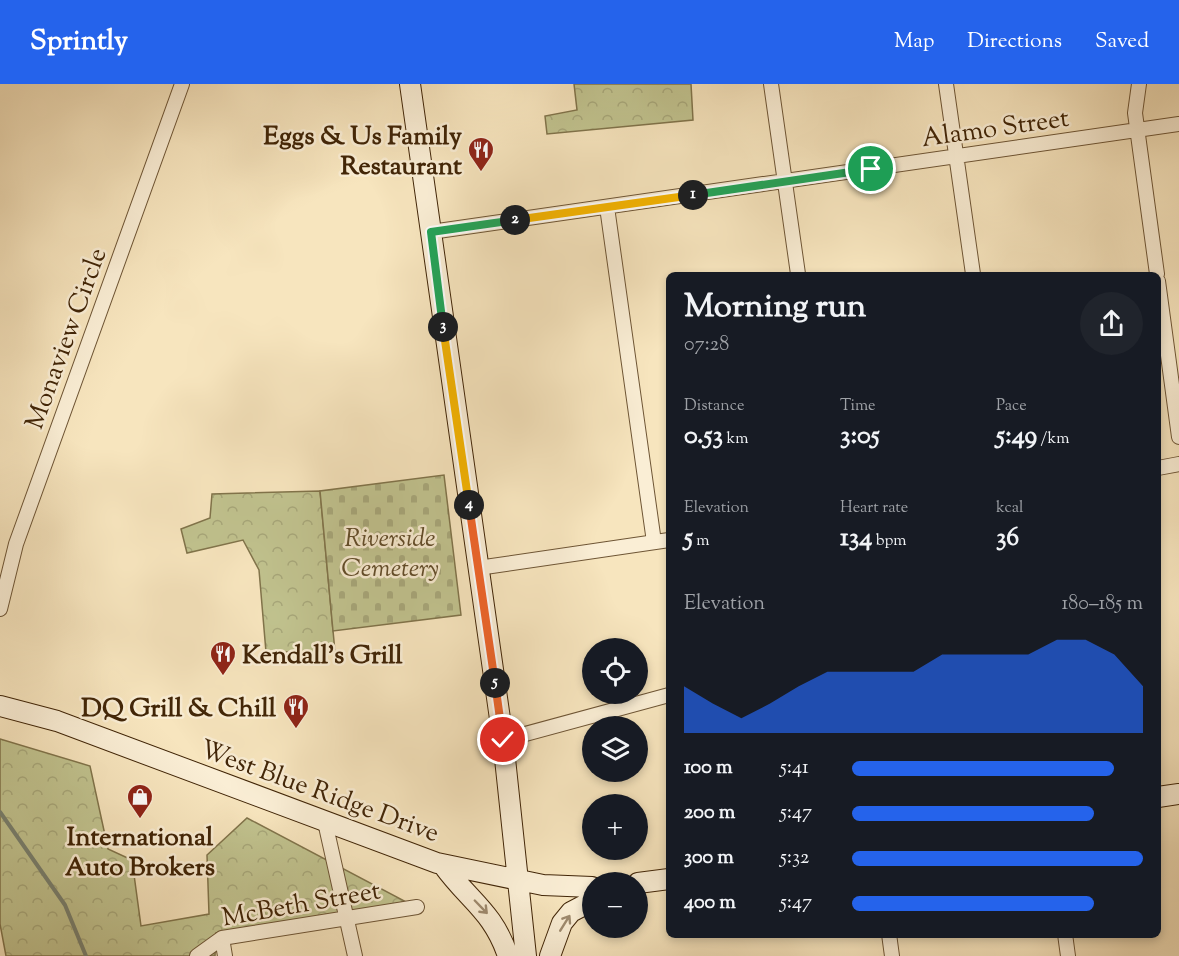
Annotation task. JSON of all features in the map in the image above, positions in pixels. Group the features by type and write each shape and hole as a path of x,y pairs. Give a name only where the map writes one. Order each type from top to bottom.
{"main road":[{"path":"410,84 503,740 526,956"},
{"name":"West Blue Ridge Drive","path":"0,706 57,720 444,865 552,886 582,887"},
{"path":"1161,797 1179,794"},
{"path":"444,865 455,880 488,913 501,936 508,956"},
{"path":"648,882 666,879"},
{"path":"550,956 562,923 571,912 582,906"}],"street":[{"name":"Monaview Circle","path":"0,609 16,544 182,84"},
{"path":"771,84 798,272"},
{"path":"946,84 973,272"},
{"path":"1139,84 1135,113 1157,272"},
{"name":"Alamo Street","path":"431,232 1179,124"},
{"path":"608,207 654,542"},
{"path":"1161,303 1179,437"},
{"path":"1161,467 1179,464"},
{"path":"478,568 666,540"},
{"path":"503,740 666,696"},
{"path":"325,822 355,956"},
{"name":"McBeth Street","path":"197,956 222,938 417,907"},
{"path":"222,938 225,956"},
{"path":"890,938 892,956"},
{"path":"1066,938 1068,956"}],"green space":[{"path":"574,84 691,84 693,120 547,134 545,116 577,110"},
{"name":"Riverside Cemetery","path":"444,475 461,615 333,631 320,491"},
{"path":"320,491 335,652 266,652 259,570 243,540 187,553 181,529 210,518 212,494"},
{"path":"0,739 90,766 108,849 132,860 141,926 209,914 207,855 247,818 412,905 216,933 215,956 6,956 0,924"}],"waterway":[{"path":"0,812 65,905 86,956"}],"place":[{"name":"Eggs & Us Family Restaurant","path":"481,173"},
{"name":"Kendall's Grill","path":"223,677"},
{"name":"DQ Grill & Chill","path":"296,730"},
{"name":"International Auto Brokers","path":"140,820"}],"route":[{"path":"503,740 431,232 871,169"}]}
